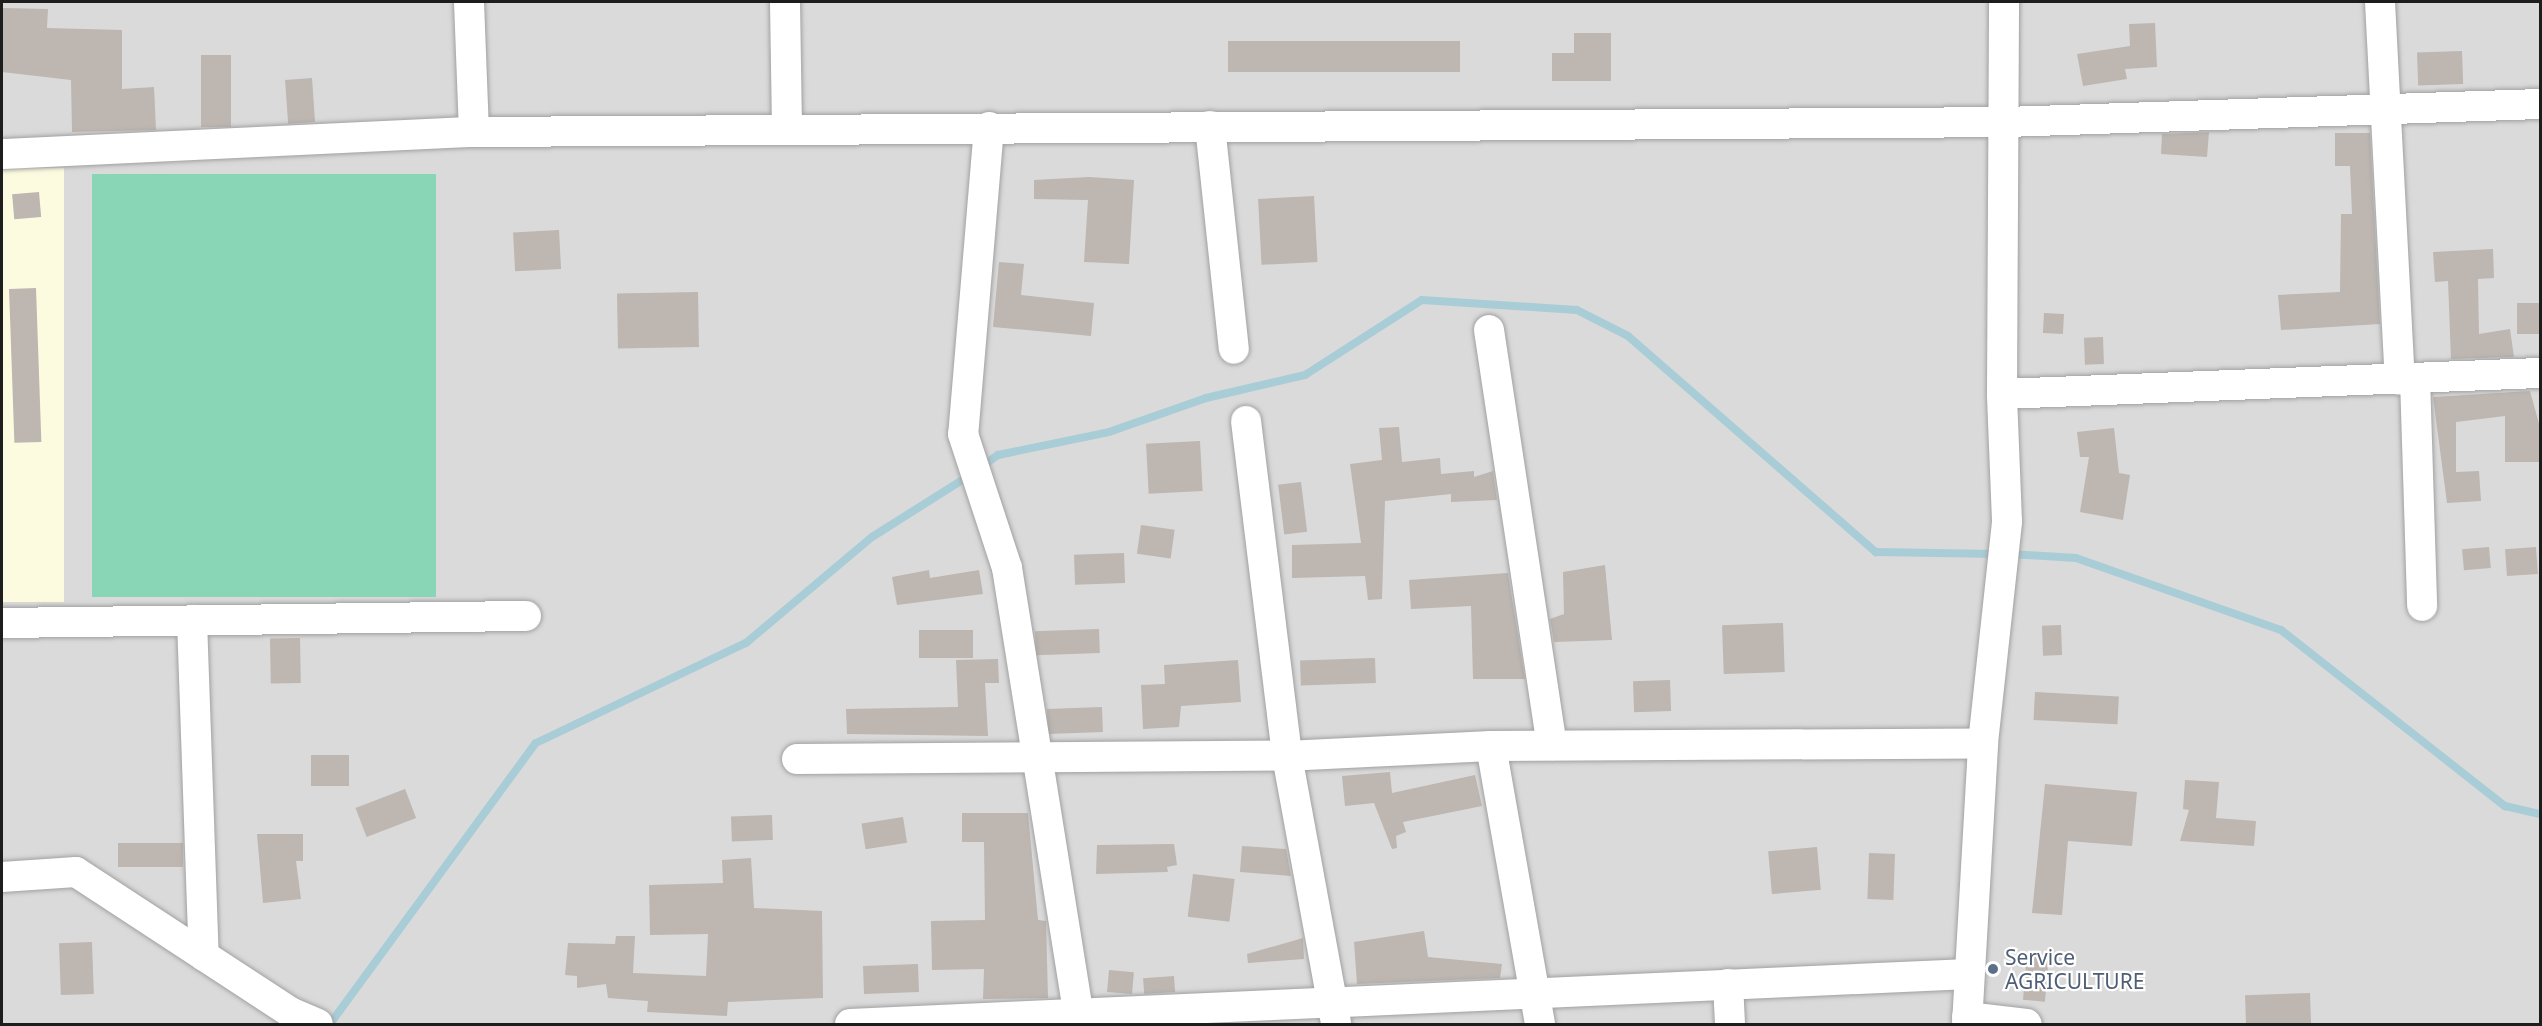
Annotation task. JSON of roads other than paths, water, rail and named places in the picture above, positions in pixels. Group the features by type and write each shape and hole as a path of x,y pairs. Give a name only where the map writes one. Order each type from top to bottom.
{"street":[{"path":"469,2 474,132"},
{"path":"785,2 787,128"},
{"path":"2004,2 2006,122 2002,394 2007,521 2002,584 1983,743 1967,1021 2027,1024"},
{"path":"2380,2 2386,109 2408,378 2422,606"},
{"path":"2,154 474,132 787,128 2006,122 2541,104"},
{"path":"1210,126 1234,349"},
{"path":"989,127 963,434 1007,568 1080,1019"},
{"path":"1489,330 1552,745"},
{"path":"2002,394 2541,373"},
{"path":"1246,421 1287,756 1334,1013"},
{"path":"2,623 526,616"},
{"path":"192,621 204,956"},
{"path":"797,759 1287,756 1552,745 1983,743"},
{"path":"1491,746 1540,1024"},
{"path":"2,877 76,872 290,1012 318,1024"},
{"path":"850,1024 1334,1013 1535,995 1969,974"},
{"path":"1728,984 1730,1024"}],"waterway":[{"path":"980,468 998,455 1109,432 1206,398 1305,375 1422,300 1577,310 1628,336 1876,552 1998,554"},
{"path":"330,1024 536,743 746,643 872,537 970,475"},
{"path":"2010,554 2076,558 2281,630 2505,806 2540,814"}],"place":[{"name":"Service AGRICULTURE","path":"1993,969"}]}
